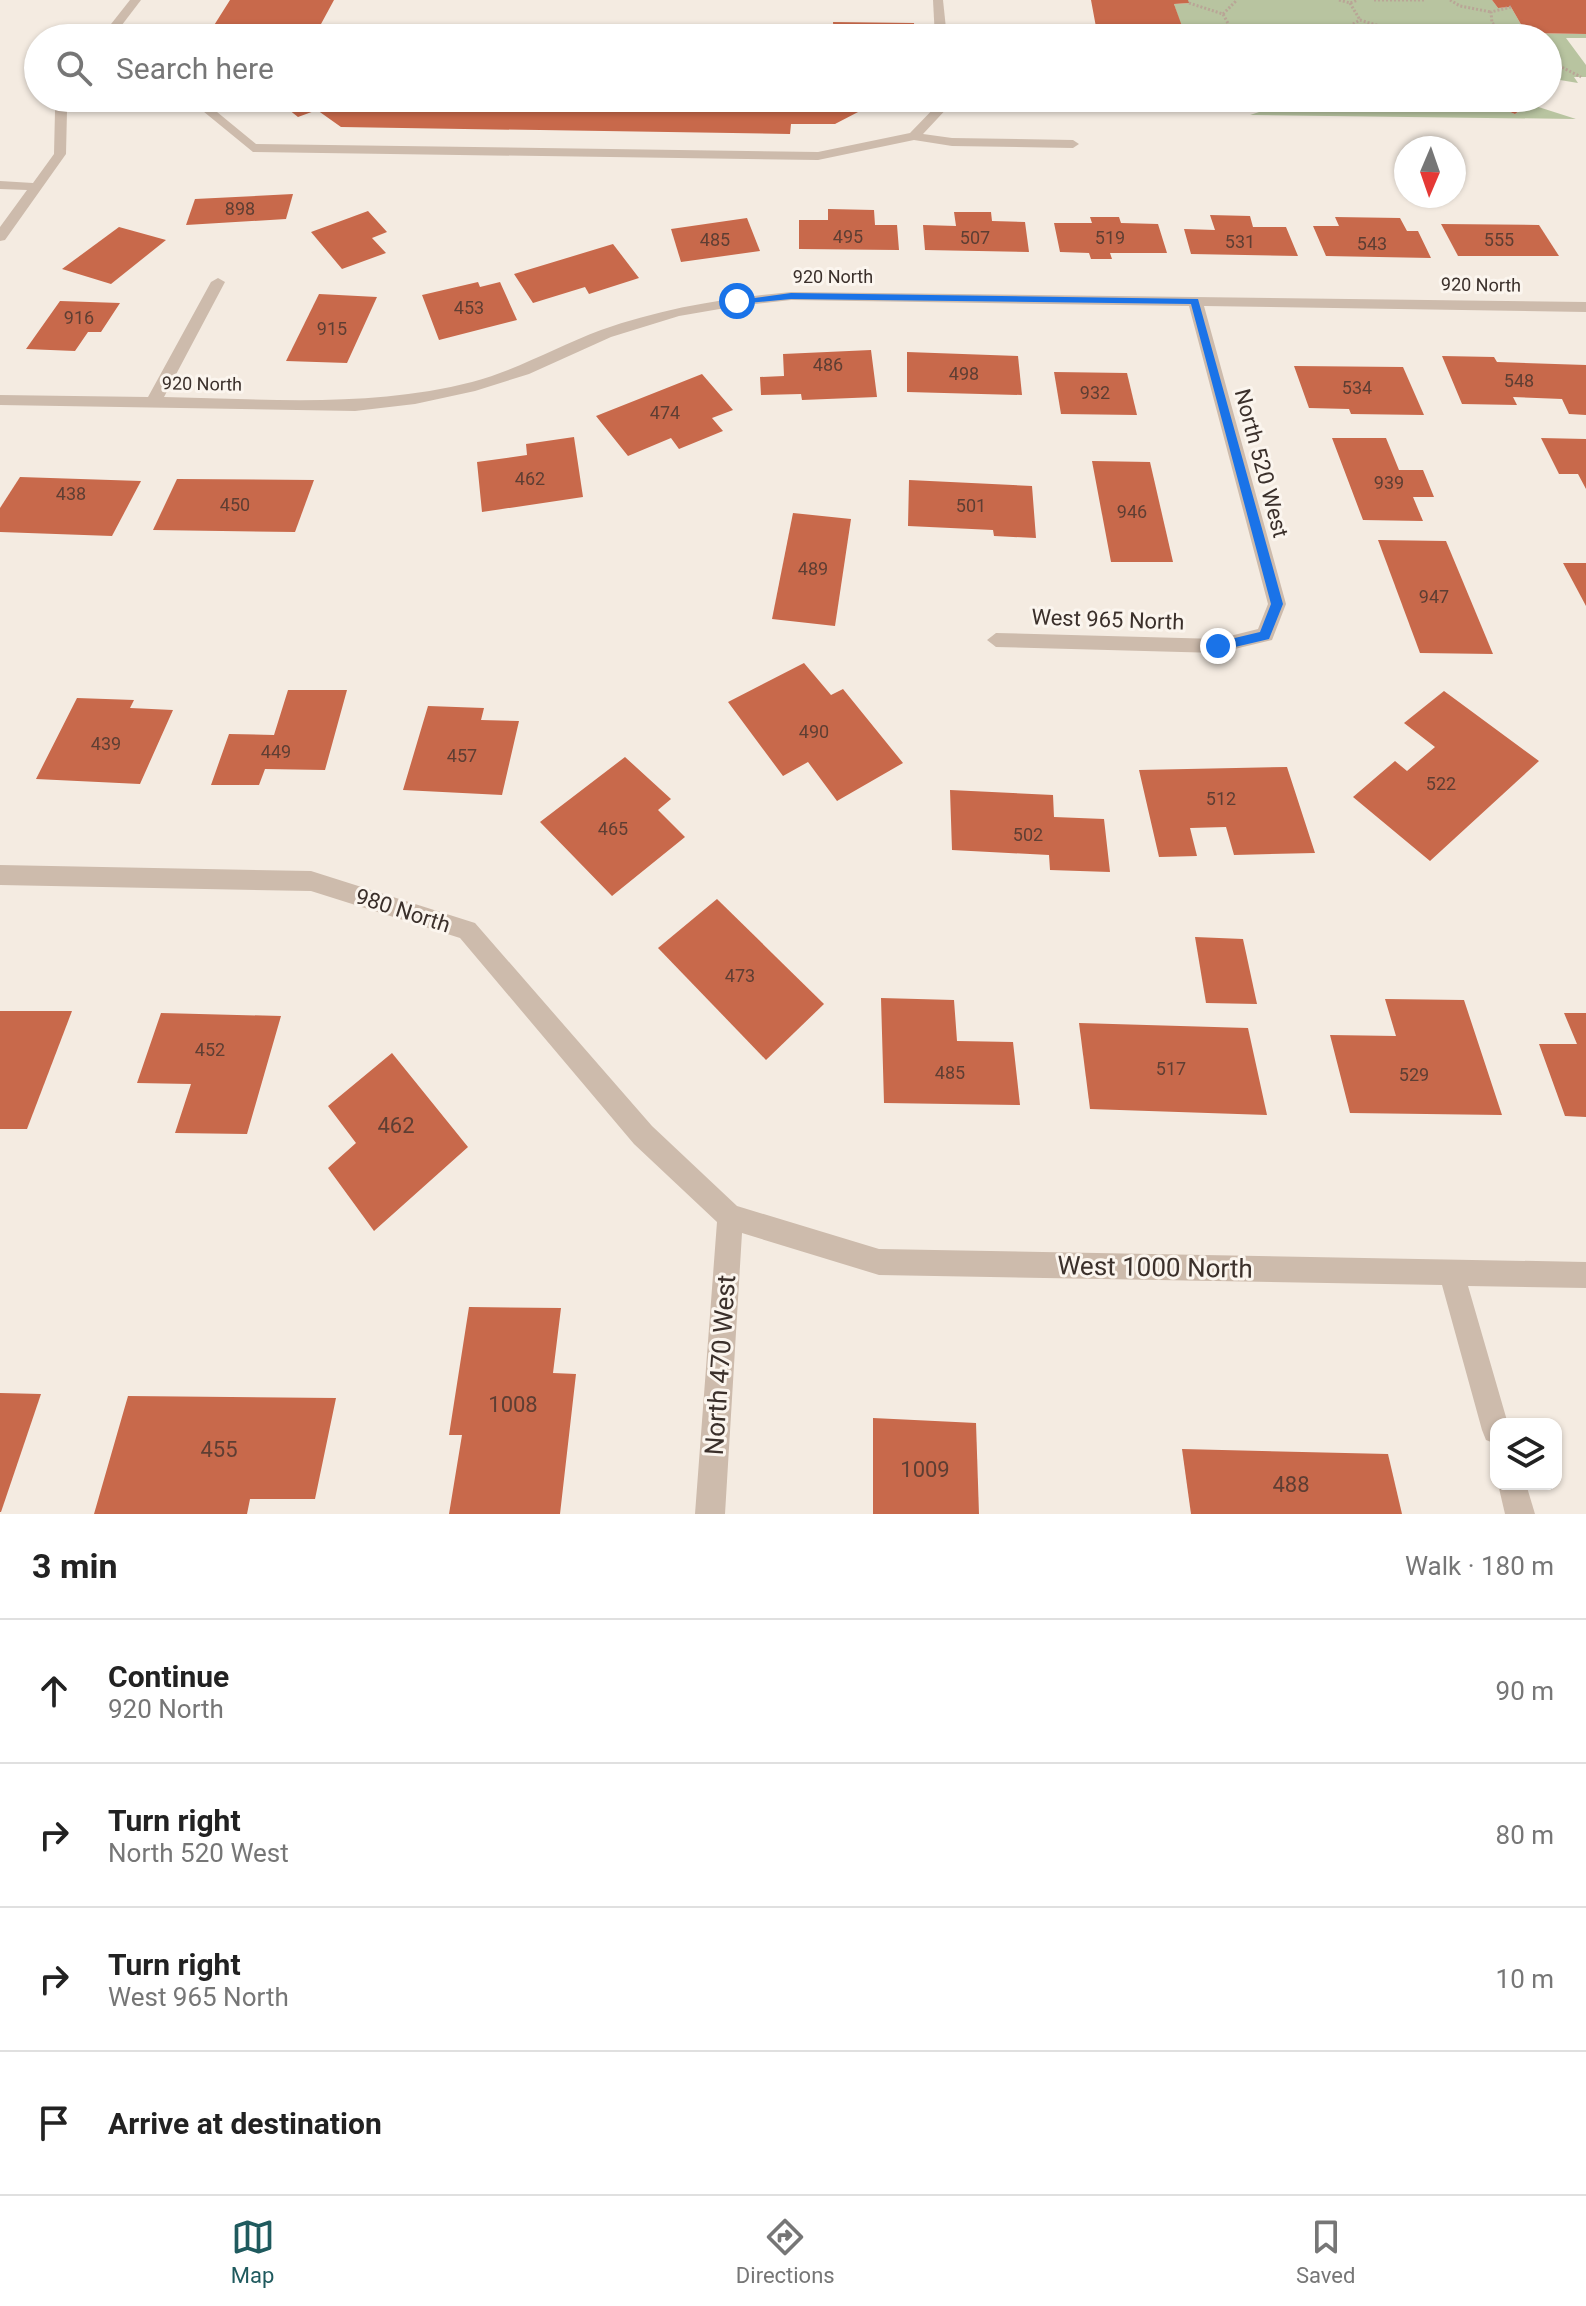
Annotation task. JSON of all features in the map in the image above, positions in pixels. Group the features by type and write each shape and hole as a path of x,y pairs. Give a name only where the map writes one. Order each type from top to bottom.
{"street":[{"path":"119,24 136,0"},
{"path":"938,0 940,24"},
{"path":"0,237 60,154 61,112"},
{"path":"210,112 253,148 818,156 914,136 993,144 1073,144"},
{"path":"914,136 937,112"},
{"path":"0,185 38,187"},
{"path":"153,403 218,282"},
{"name":"920 North","path":"0,400 355,406 415,399 475,386 524,370 606,334 677,312 737,301 791,296 1586,307"},
{"name":"North 520 West","path":"1195,301 1277,604 1265,635"},
{"name":"West 965 North","path":"996,640 1218,646 1265,635"},
{"name":"980 North","path":"0,875 311,881 467,930 643,1135 730,1217"},
{"name":"West 1000 North","path":"730,1217 879,1262 1586,1275"},
{"name":"North 470 West","path":"710,1514 730,1217"},
{"path":"1451,1271 1493,1418"},
{"path":"1514,1490 1520,1514"}],"path":[{"path":"1223,14 1237,0"},
{"path":"1339,0 1350,3 1358,0"},
{"path":"1374,0 1426,0"},
{"path":"1450,0 1460,6 1491,12 1511,7"},
{"path":"1189,3 1223,14 1228,24"},
{"path":"1350,3 1360,20 1373,24"},
{"path":"1491,12 1494,24"},
{"path":"1353,24 1360,20"},
{"path":"1562,67 1581,77"}],"green space":[{"path":"1188,0 1492,0 1498,8 1511,7 1521,24 1180,24 1174,4 1188,3"},
{"path":"1562,34 1586,34 1586,38 1566,38 1586,65 1586,77 1574,77 1578,83 1562,80"},
{"path":"1259,112 1554,112 1576,119 1250,115"}],"building":[{"path":"230,0 334,0 321,24 215,24"},
{"path":"1091,0 1188,0 1189,3 1174,4 1181,24 1095,24"},
{"path":"1492,0 1586,0 1586,34 1562,34 1562,24 1521,24 1511,7 1498,8"},
{"path":"833,22 914,24 833,24"},
{"path":"292,112 312,112 298,117"},
{"path":"320,112 858,112 835,124 791,124 790,134 341,127"},
{"path":"293,194 286,219 186,225 195,199"},
{"path":"828,209 874,210 875,225 897,225 899,250 799,249 799,220 828,220"},
{"path":"368,211 387,232 372,238 386,253 342,269 311,232"},
{"path":"954,212 991,212 992,221 1025,222 1029,252 925,250 923,225 956,226"},
{"path":"1210,215 1250,216 1253,227 1286,227 1298,256 1191,254 1184,229 1215,230"},
{"path":"1090,217 1119,217 1121,223 1158,224 1167,253 1110,253 1112,259 1091,259 1089,253 1060,252 1054,223 1092,223"},
{"path":"1335,217 1400,218 1407,231 1418,231 1431,258 1326,256 1313,226 1339,226"},
{"path":"747,218 760,251 681,262 671,229"},
{"path":"1441,224 1539,225 1559,256 1458,256"},
{"path":"119,227 166,240 111,284 62,269"},
{"path":"613,244 639,278 589,294 585,287 533,303 514,274"},
{"path":"478,282 480,287 500,282 517,320 439,340 422,295"},
{"path":"319,294 377,297 347,363 286,361"},
{"path":"60,301 120,303 101,332 88,332 75,351 26,349"},
{"path":"871,350 877,397 802,400 801,394 761,395 760,377 784,376 783,354"},
{"path":"907,352 1018,356 1022,395 907,392"},
{"path":"1442,356 1494,357 1497,362 1586,365 1586,415 1569,414 1562,399 1513,397 1517,405 1462,404"},
{"path":"1294,366 1403,367 1424,415 1351,414 1349,409 1309,408"},
{"path":"1054,372 1127,373 1137,415 1061,414"},
{"path":"702,374 733,410 712,418 723,431 679,449 671,438 628,456 596,416"},
{"path":"574,437 583,497 482,512 477,462 527,455 526,444"},
{"path":"1332,438 1386,438 1399,470 1423,470 1434,497 1413,497 1423,521 1363,520"},
{"path":"1541,438 1586,439 1586,489 1578,474 1559,474"},
{"path":"1092,461 1150,462 1173,562 1111,562"},
{"path":"20,477 141,481 112,536 0,532 0,508"},
{"path":"177,479 314,480 295,532 153,530"},
{"path":"909,480 1032,486 1036,538 994,536 993,530 908,526"},
{"path":"793,513 851,519 835,626 772,619"},
{"path":"1378,540 1446,541 1493,654 1420,653"},
{"path":"1563,563 1586,563 1586,606"},
{"path":"804,663 831,695 843,689 903,763 837,801 808,762 783,776 728,702"},
{"path":"288,690 347,690 325,770 265,769 259,785 211,785 229,734 274,735"},
{"path":"1444,691 1539,761 1430,861 1353,797 1395,761 1407,771 1435,747 1404,723"},
{"path":"77,698 134,700 130,708 173,710 140,784 36,779"},
{"path":"428,706 484,708 481,720 519,721 502,795 403,790"},
{"path":"625,757 671,799 658,810 685,837 612,896 540,822"},
{"path":"1287,767 1315,853 1234,855 1226,827 1190,828 1197,856 1159,857 1139,770"},
{"path":"950,790 1053,795 1054,817 1104,819 1110,872 1050,870 1049,855 952,850"},
{"path":"717,899 824,1004 766,1060 658,948"},
{"path":"1195,937 1243,939 1257,1004 1206,1003"},
{"path":"881,998 954,1000 957,1041 1013,1042 1020,1105 884,1103"},
{"path":"1385,999 1464,1000 1502,1115 1350,1113 1330,1035 1396,1036"},
{"path":"0,1011 72,1011 27,1129 0,1129"},
{"path":"161,1013 281,1016 247,1134 175,1133 191,1084 137,1083"},
{"path":"1564,1013 1586,1013 1586,1117 1565,1116 1539,1044 1577,1044"},
{"path":"1079,1023 1248,1028 1267,1115 1090,1109"},
{"path":"392,1053 468,1147 374,1231 328,1168 356,1143 328,1106"},
{"path":"469,1307 561,1308 553,1373 576,1374 560,1514 449,1514 462,1435 449,1435"},
{"path":"0,1393 41,1394 1,1512 0,1512"},
{"path":"128,1396 336,1398 315,1499 250,1499 247,1514 94,1514"},
{"path":"873,1418 976,1423 979,1514 873,1514"},
{"path":"1182,1449 1388,1454 1402,1514 1191,1514"}],"route":[{"path":"737,301 791,296 1195,301 1277,604 1265,635 1218,646"}]}
